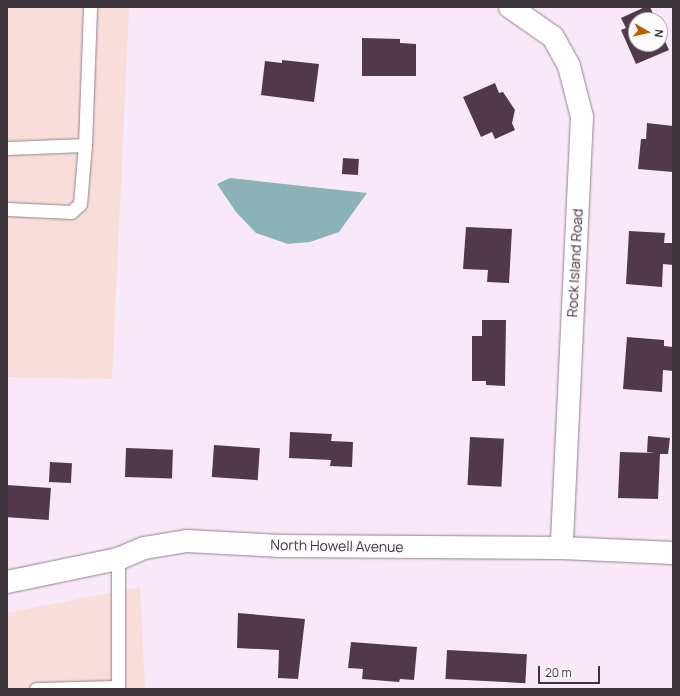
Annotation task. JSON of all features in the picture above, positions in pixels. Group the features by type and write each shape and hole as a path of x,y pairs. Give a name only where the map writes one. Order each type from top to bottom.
{"street":[{"name":"Rock Island Road","path":"510,7 553,37 569,66 582,117 562,548"},
{"name":"North Howell Avenue","path":"7,582 118,559 144,548 188,541 281,546 562,548 673,553"}],"lane":[{"path":"7,209 71,212 80,204 85,145 90,7"},
{"path":"7,148 85,145"},
{"path":"36,689 118,688 118,559"}],"shaded area":[{"path":"7,7 129,7 112,379 7,377"},
{"path":"140,587 145,689 7,689 7,613"}],"water":[{"path":"230,178 367,193 339,232 310,242 288,244 256,233 236,212 217,184"}],"building":[{"path":"645,7 650,7 652,12 634,12"},
{"path":"628,15 628,46 621,30 626,28 621,18"},
{"path":"362,38 400,39 400,43 416,44 416,76 362,76"},
{"path":"631,52 664,52 636,64"},
{"path":"282,60 319,64 314,102 261,95 265,61 282,63"},
{"path":"495,83 499,93 503,92 515,110 512,123 515,130 495,139 492,132 481,137 463,97"},
{"path":"647,123 673,126 673,172 638,169 641,139 646,139"},
{"path":"343,158 359,159 358,175 342,174"},
{"path":"466,227 512,229 509,283 487,282 488,270 463,269"},
{"path":"629,231 665,233 664,243 673,243 673,265 663,264 662,287 626,284"},
{"path":"482,320 506,320 505,386 486,385 486,381 472,381 472,336 482,336"},
{"path":"627,337 664,340 664,346 673,347 673,371 663,370 662,392 623,389"},
{"path":"290,432 332,434 331,441 353,442 352,467 330,466 331,460 289,458"},
{"path":"648,436 670,438 668,454 660,454 658,499 618,498 620,452 655,453 647,452"},
{"path":"470,437 504,439 501,487 467,485"},
{"path":"214,445 260,448 258,480 212,477"},
{"path":"126,448 173,450 172,479 125,477"},
{"path":"50,462 72,463 71,483 49,482"},
{"path":"7,485 51,488 49,520 7,517"},
{"path":"238,613 305,619 298,679 278,678 279,650 237,648"},
{"path":"351,642 417,647 414,680 400,679 399,682 362,679 363,669 348,668"},
{"path":"447,650 527,654 525,683 445,679"}]}
